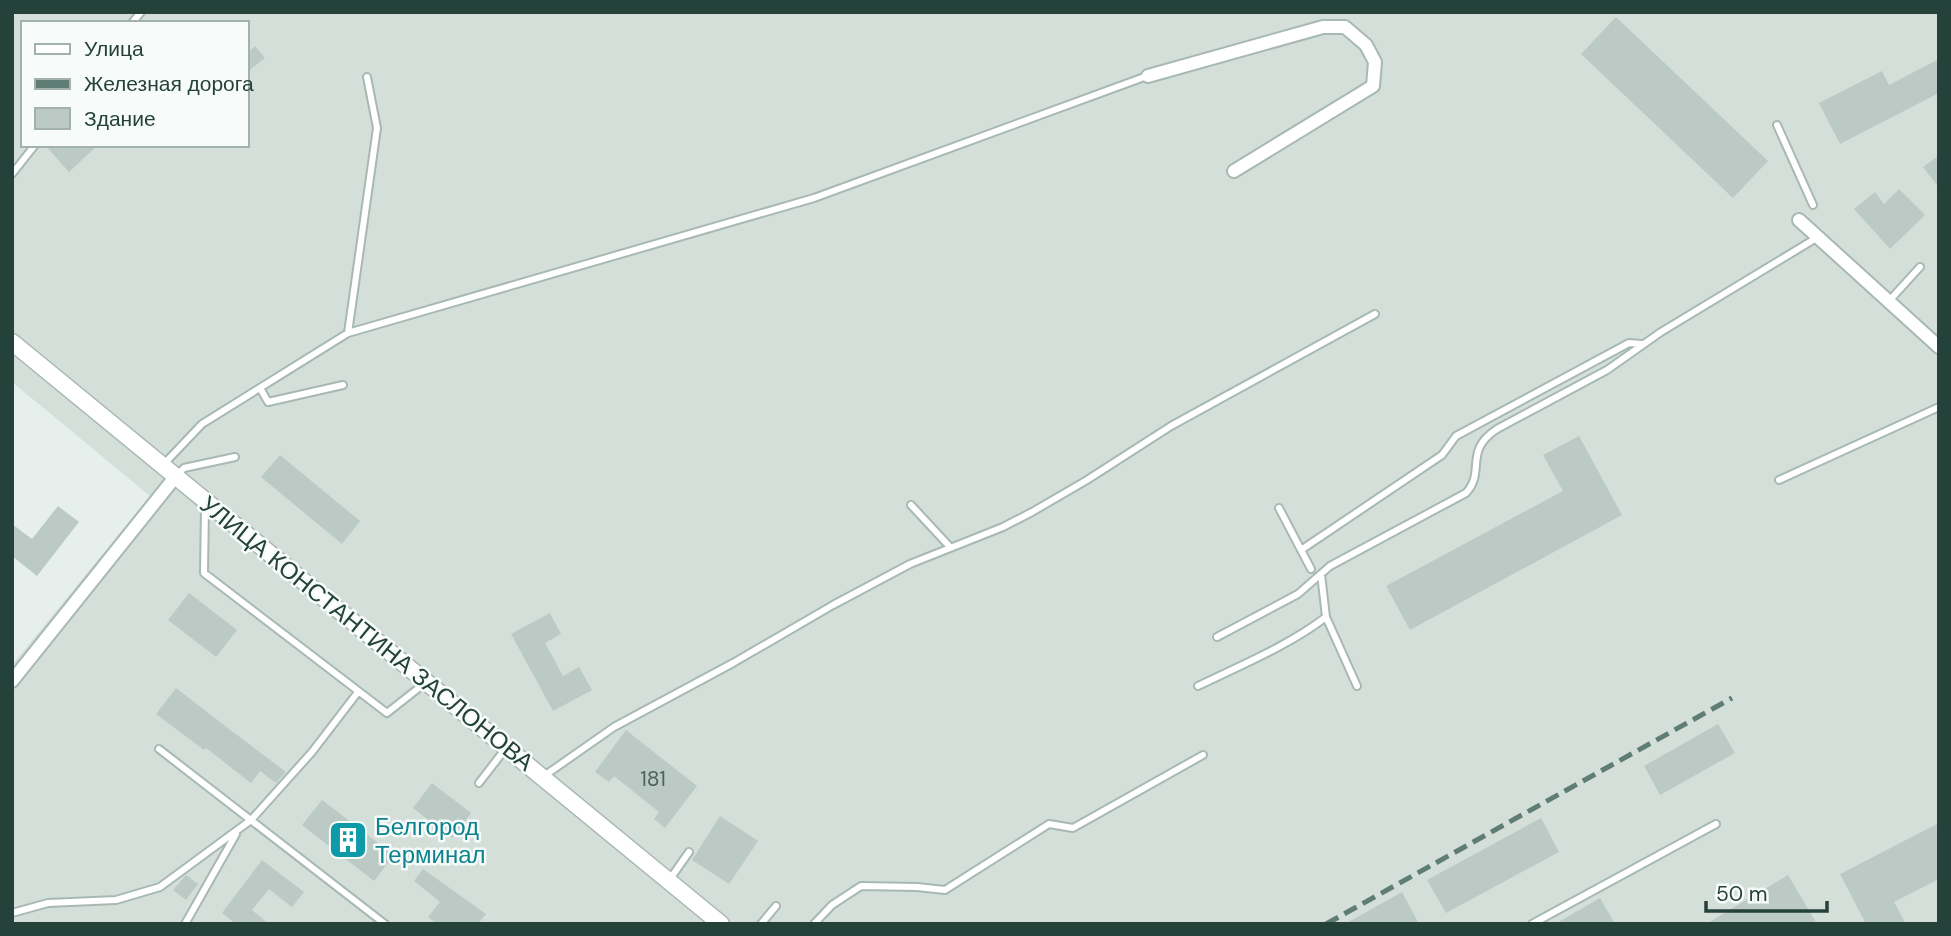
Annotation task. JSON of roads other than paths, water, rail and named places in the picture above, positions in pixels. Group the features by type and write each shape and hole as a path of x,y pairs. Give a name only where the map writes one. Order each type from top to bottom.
{"street":[{"path":"1148,76 1323,27 1345,27 1366,45 1375,62 1373,86 1234,171"},
{"path":"1799,220 1939,347"},
{"name":"УЛИЦА КОНСТАНТИНА ЗАСЛОНОВА","path":"12,342 721,924"},
{"path":"12,681 176,477"}],"lane":[{"path":"163,466 202,424 348,333 814,198 1148,76"},
{"path":"348,333 377,128 367,78"},
{"path":"1777,125 1813,205"},
{"path":"12,174 33,147"},
{"path":"1217,637 1291,599 1335,563 1466,493 1474,481 1478,448 1488,435 1607,370 1642,344 1818,237"},
{"path":"1889,301 1920,267"},
{"path":"542,777 580,748 631,717 733,663 873,583 1032,512 1171,426 1375,314"},
{"path":"1301,550 1442,455 1456,436 1629,343 1642,344"},
{"path":"260,388 268,402 343,385"},
{"path":"1779,480 1939,407"},
{"path":"176,477 184,468 235,457"},
{"path":"206,500 204,573 387,713 426,682"},
{"path":"911,505 950,547"},
{"path":"1279,508 1311,569"},
{"path":"1321,574 1326,617 1357,686"},
{"path":"1198,686 1264,654 1312,628 1326,617"},
{"path":"12,914 48,903 116,900 160,887 251,820 312,752 358,692"},
{"path":"159,748 385,924"},
{"path":"479,783 506,748"},
{"path":"814,924 832,905 861,886 945,890 1049,824 1073,828 1203,754"},
{"path":"1532,924 1716,824"},
{"path":"185,924 237,832"},
{"path":"669,881 689,852"},
{"path":"761,924 776,906"}],"railway":[{"path":"1326,924 1732,698"}],"place":[{"name":"Белгород Терминал","path":"348,840"}]}
